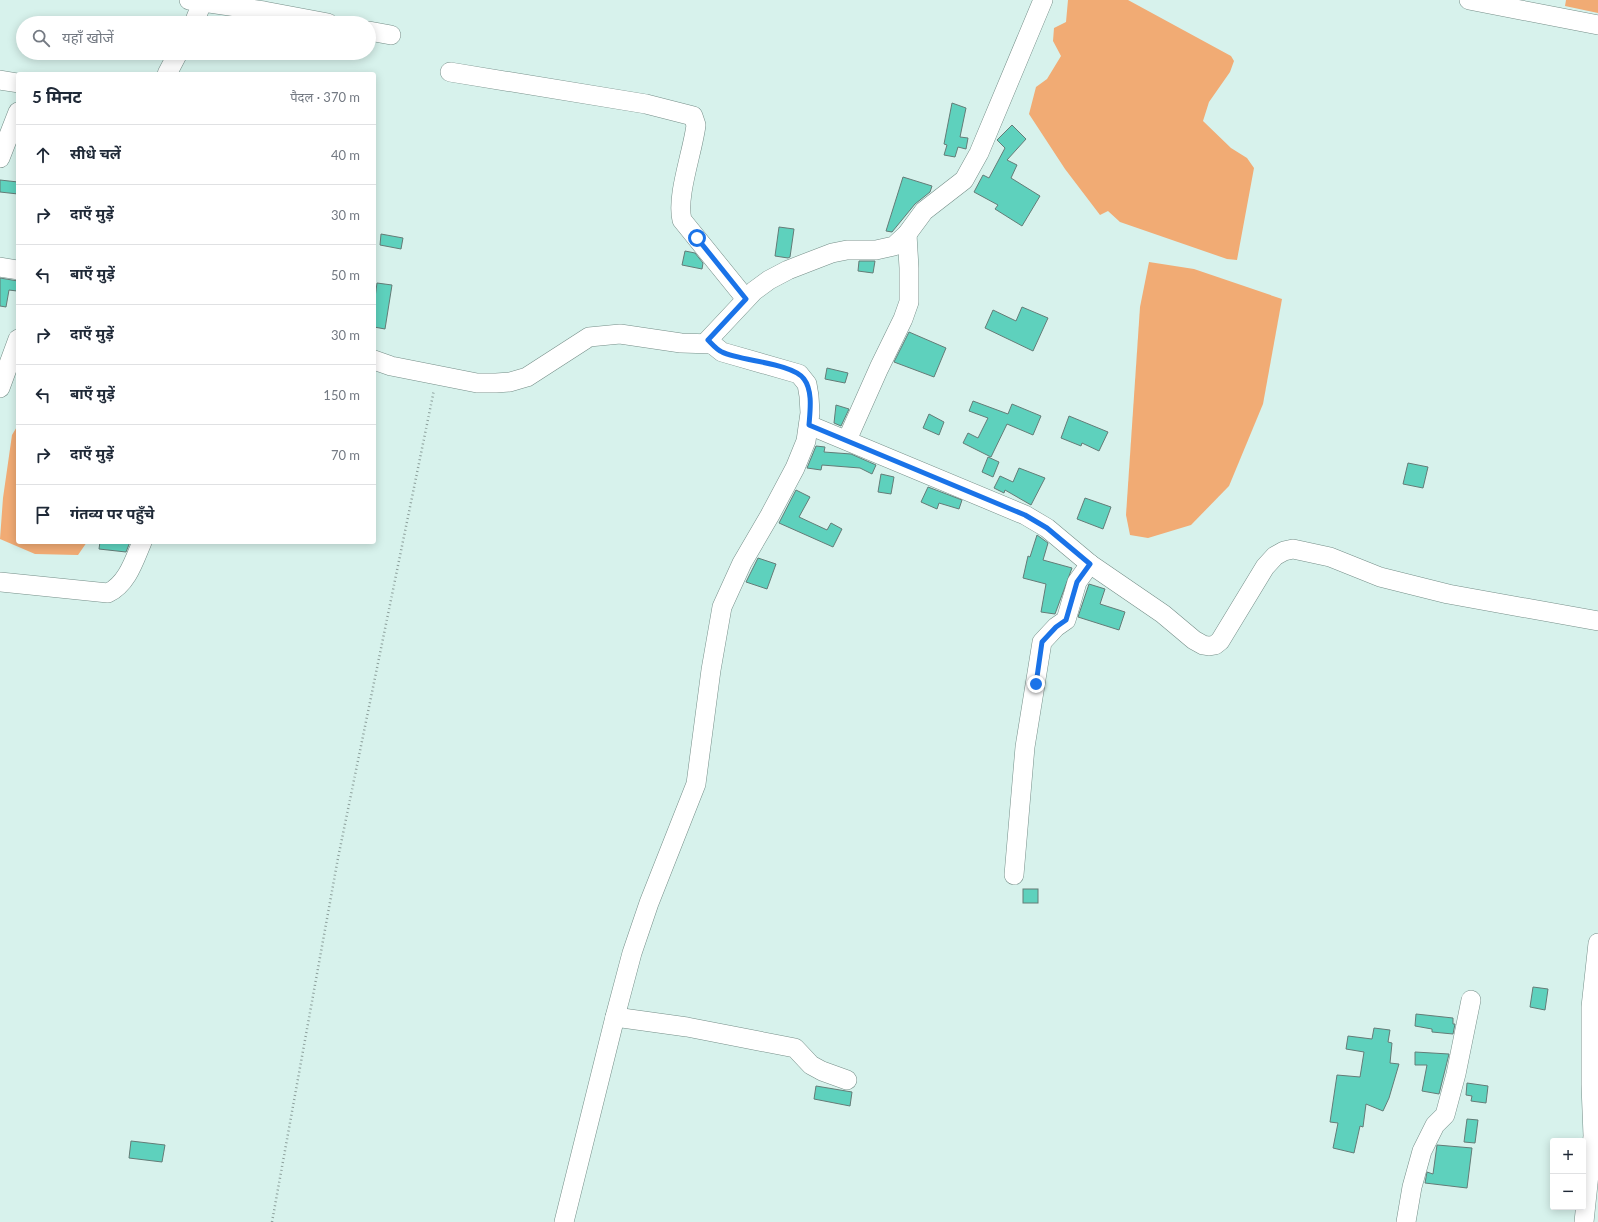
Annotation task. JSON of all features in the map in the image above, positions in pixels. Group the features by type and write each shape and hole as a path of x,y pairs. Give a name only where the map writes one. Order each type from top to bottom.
{"street":[{"path":"564,1222 632,953 649,903 696,784 711,670 722,607 742,563 770,515 797,463 806,441 809,425 809,396 807,384 799,374 722,352 708,340 746,299 769,280 810,260 832,253 847,250 886,248 894,246 907,234 924,211 964,180 972,168 1043,0"},
{"path":"1469,0 1598,24"},
{"path":"195,16 198,1 291,16"},
{"path":"376,32 391,35"},
{"path":"168,72 174,60"},
{"path":"450,72 646,104 693,116 696,125 683,188 680,212 682,220 746,299"},
{"path":"0,80 16,83"},
{"path":"0,158 16,117"},
{"path":"847,440 879,368 903,319 909,302 910,288 907,234"},
{"path":"0,267 16,270"},
{"path":"376,361 391,366 477,383 510,382 526,377 585,339 599,335 620,334 681,343 712,344"},
{"path":"0,388 16,344"},
{"path":"809,425 1025,515 1047,528 1090,564 1203,645 1215,645 1220,641 1265,567 1275,556 1284,550 1293,549 1330,557 1380,577 1448,594 1598,621"},
{"path":"0,582 108,593 116,589 123,580 141,544"},
{"path":"1014,875 1026,740 1042,642 1056,627 1066,620 1077,582 1090,564"},
{"path":"1584,1222 1593,1136 1591,1085 1592,1007 1598,943"},
{"path":"1406,1222 1412,1187 1422,1151 1435,1125 1445,1115 1456,1074 1471,1000"},
{"path":"615,1017 687,1027 795,1048 811,1065 822,1071 847,1080"}],"path":[{"path":"272,1222 338,858 437,374"}],"shaded area":[{"path":"1068,0 1128,0 1231,56 1234,61 1230,72 1209,102 1203,121 1231,148 1247,158 1254,168 1237,260 1227,259 1120,222 1108,211 1100,215 1065,169 1029,114 1036,87 1047,79 1061,56 1053,41 1054,28 1066,22"},
{"path":"1566,0 1598,0 1598,13 1565,6"},
{"path":"1149,262 1194,269 1282,299 1263,404 1229,486 1191,525 1148,538 1130,535 1126,515 1140,307"},
{"path":"16,428 16,544 86,544 78,555 35,554 0,539 3,498 12,435"}],"building":[{"path":"952,103 966,108 960,137 968,138 966,149 958,147 955,157 944,155 947,145 944,144"},
{"path":"1012,125 1026,139 1007,160 1017,165 1011,178 1040,196 1022,226 995,209 998,205 974,192 983,175 989,178 1005,148 997,140"},
{"path":"903,177 932,186 930,192 915,204 892,232 886,231"},
{"path":"0,180 16,182 16,194 0,192"},
{"path":"779,227 794,229 790,257 788,258 775,256"},
{"path":"381,234 403,238 401,249 380,245"},
{"path":"685,251 695,253 703,263 702,269 682,265"},
{"path":"859,261 875,261 873,273 858,271"},
{"path":"0,278 16,281 16,291 9,290 6,307 0,306"},
{"path":"377,283 392,285 385,329 376,327"},
{"path":"1022,307 1048,318 1033,351 985,328 993,310 1016,321"},
{"path":"909,332 946,348 934,377 894,362"},
{"path":"827,368 848,373 845,383 825,379"},
{"path":"973,401 1008,414 1012,404 1041,416 1033,435 1007,424 991,457 963,443 968,433 978,438 988,418 969,411"},
{"path":"836,405 849,409 841,426 834,423"},
{"path":"929,414 944,422 939,435 923,428"},
{"path":"1069,416 1108,432 1099,451 1082,443 1081,446 1061,438"},
{"path":"816,446 825,447 824,452 851,454 876,465 872,474 860,468 822,465 821,470 807,468"},
{"path":"988,457 999,462 993,477 982,472"},
{"path":"1408,463 1428,467 1423,488 1403,484"},
{"path":"1019,468 1045,478 1031,505 1005,490 1004,493 994,488 1000,476 1013,482"},
{"path":"881,474 894,477 891,494 878,492"},
{"path":"928,487 962,500 959,509 939,503 937,509 921,502"},
{"path":"796,490 810,497 799,517 827,530 831,523 842,529 833,547 779,523"},
{"path":"1085,498 1111,507 1103,529 1077,519"},
{"path":"1037,535 1048,543 1043,560 1072,568 1055,614 1041,612 1046,584 1023,578 1028,556 1030,557"},
{"path":"100,544 129,544 126,552 99,549"},
{"path":"758,558 776,564 767,589 746,582"},
{"path":"1089,584 1105,589 1100,604 1125,612 1119,630 1078,617"},
{"path":"1023,889 1038,889 1038,903 1023,903"},
{"path":"1533,987 1548,989 1545,1010 1530,1007"},
{"path":"1416,1014 1453,1018 1453,1024 1455,1024 1453,1034 1432,1032 1432,1029 1415,1026"},
{"path":"1374,1028 1390,1030 1388,1042 1392,1043 1390,1063 1399,1064 1389,1098 1383,1111 1366,1104 1363,1127 1360,1126 1354,1153 1333,1148 1338,1123 1330,1122 1337,1075 1360,1077 1364,1052 1346,1049 1348,1036 1372,1039"},
{"path":"1415,1052 1449,1054 1439,1094 1422,1091 1427,1065 1415,1065"},
{"path":"1467,1083 1488,1086 1486,1103 1471,1101 1472,1096 1466,1095"},
{"path":"816,1086 852,1092 850,1106 814,1099"},
{"path":"1467,1119 1478,1120 1475,1143 1464,1142"},
{"path":"131,1141 165,1145 162,1162 129,1158"},
{"path":"1437,1145 1472,1148 1467,1188 1425,1183 1427,1172 1433,1174"}],"route":[{"path":"697,238 746,299 708,340 716,348 729,355 785,369 799,374 804,378 807,384 809,396 809,425 1025,515 1047,528 1090,564 1077,582 1066,620 1056,627 1042,642 1036,684"}]}
